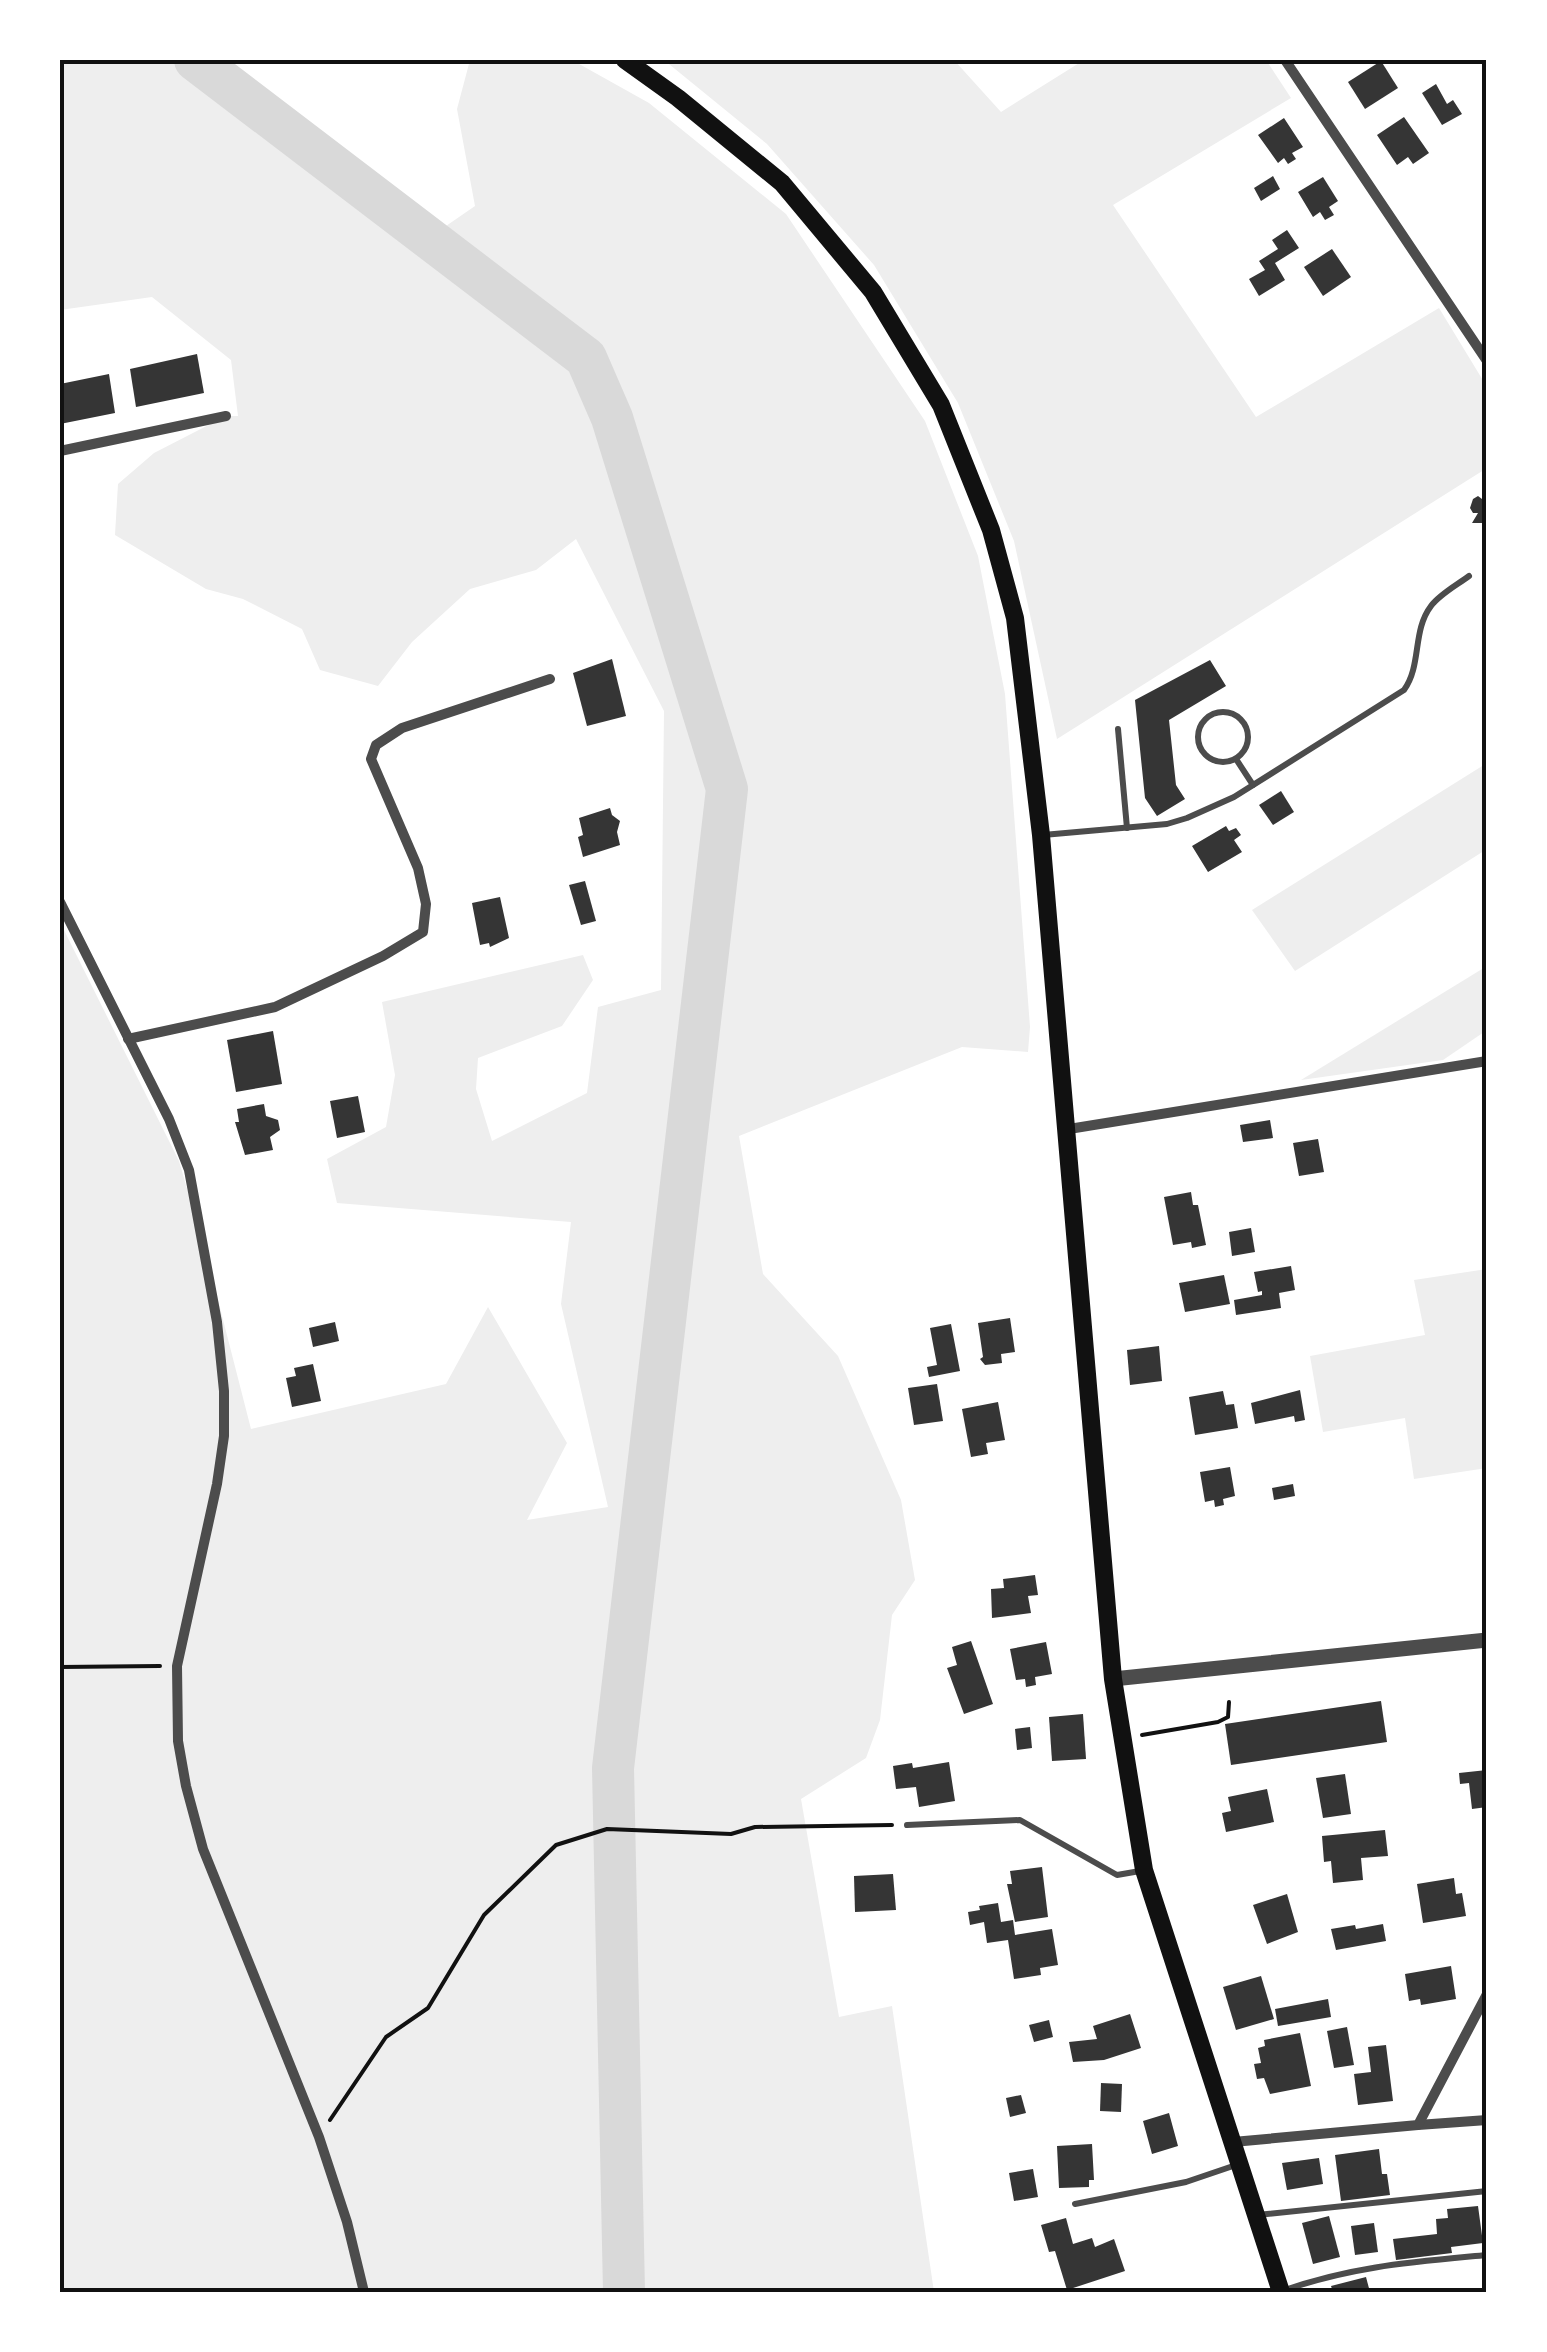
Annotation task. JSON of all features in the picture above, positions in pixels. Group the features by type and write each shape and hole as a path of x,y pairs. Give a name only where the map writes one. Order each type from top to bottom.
{"main road":[{"path":"625,60 782,183 872,292 940,404 991,530 1015,618 1042,835 1112,1679 1144,1870 1281,2292"}],"street":[{"path":"1285,60 1487,361"},
{"path":"60,452 226,416"},
{"path":"128,1040 275,1007 383,956 423,932 426,904 418,868 370,758 376,745 402,728 550,680"},
{"path":"60,902 169,1119 190,1170 208,1261 224,1391 224,1436 177,1666 178,1741 204,1849 318,2137 347,2222 364,2292"},
{"path":"1068,1129 1487,1061"},
{"path":"1112,1679 1487,1640"},
{"path":"1418,2125 1487,1994"},
{"path":"1233,2142 1487,2120"}],"lane":[{"path":"1042,835 1167,824 1188,818 1253,785 1404,690 1412,679 1422,625 1431,606 1469,576"},
{"path":"1227,713 1246,728 1246,746 1236,758 1221,762 1202,751 1200,728 1211,716 1227,713"},
{"path":"1118,729 1128,828"},
{"path":"1236,758 1253,785"},
{"path":"906,1824 1020,1820 1117,1876 1144,1870"},
{"path":"1076,2204 1186,2182 1240,2164"},
{"path":"1256,2215 1487,2191"},
{"path":"1281,2292 1330,2274 1370,2266 1487,2255"}],"path":[{"path":"60,1666 177,1666"},
{"path":"1122,1738 1218,1722 1228,1716 1230,1702"},
{"path":"318,2137 386,2037 428,2008 484,1915 556,1845 608,1829 731,1834 755,1827 906,1824"}],"shaded area":[{"path":"60,60 176,60 417,246 475,206 457,109 470,60 572,60 649,103 786,214 925,421 978,556 1005,694 1030,1027 1028,1052 962,1047 739,1136 763,1274 838,1356 901,1500 915,1580 892,1615 880,1720 866,1758 801,1799 839,2017 892,2006 934,2292 631,2292 633,2109 615,2168 613,2292 60,2292 60,922 179,1161 251,1429 446,1384 488,1307 567,1443 527,1520 608,1507 561,1304 571,1222 337,1203 327,1159 386,1127 395,1075 382,1002 583,955 593,980 562,1026 478,1058 476,1089 492,1141 587,1093 598,1007 661,990 664,711 576,539 536,570 470,589 412,642 378,686 320,670 302,629 243,599 206,589 115,535 118,484 154,453 226,416 238,416 231,360 152,297 60,310"},
{"path":"664,60 954,60 1001,112 1084,60 1266,60 1291,98 1113,205 1256,417 1439,308 1487,387 1487,468 1057,739 1014,541 958,403 874,265 767,144"},
{"path":"1487,763 1487,849 1295,971 1252,910"},
{"path":"1487,966 1487,1030 1443,1060 1301,1080"},
{"path":"1487,1269 1487,1468 1414,1479 1405,1418 1323,1432 1310,1356 1425,1335 1414,1280"}],"building":[{"path":"1381,61 1398,88 1365,109 1348,82"},
{"path":"1436,84 1447,104 1453,100 1462,114 1442,125 1422,93"},
{"path":"1404,117 1429,153 1413,164 1408,157 1397,165 1377,135"},
{"path":"1284,118 1303,147 1292,153 1296,159 1288,164 1284,158 1278,163 1258,135"},
{"path":"1273,176 1280,189 1261,201 1254,188"},
{"path":"1323,177 1338,201 1329,207 1334,215 1325,220 1320,212 1313,217 1298,192"},
{"path":"1287,230 1299,248 1275,263 1285,280 1259,296 1249,279 1265,270 1259,261 1278,249 1272,240"},
{"path":"1332,249 1351,277 1323,296 1304,267"},
{"path":"197,354 204,393 136,407 130,369"},
{"path":"109,374 115,413 60,424 60,384"},
{"path":"1478,496 1487,496 1487,528 1483,523 1472,523 1478,513 1470,508"},
{"path":"612,659 626,716 587,726 573,673"},
{"path":"1210,660 1226,686 1169,720 1176,785 1185,799 1157,816 1145,798 1135,700"},
{"path":"1281,791 1294,812 1273,825 1259,805"},
{"path":"610,808 620,821 620,845 583,857 579,818"},
{"path":"1226,826 1229,831 1236,828 1241,835 1234,840 1242,852 1208,872 1192,846"},
{"path":"585,881 596,921 581,925 569,885"},
{"path":"500,897 509,938 490,947 489,943 480,945 472,903"},
{"path":"273,1031 282,1084 236,1092 227,1040"},
{"path":"358,1096 365,1132 337,1138 330,1101"},
{"path":"264,1104 266,1116 278,1120 280,1130 270,1137 273,1150 245,1155 235,1122 239,1122 237,1109"},
{"path":"1270,1120 1273,1138 1243,1142 1240,1125"},
{"path":"1318,1139 1324,1172 1299,1176 1293,1143"},
{"path":"1191,1192 1193,1205 1198,1205 1206,1245 1192,1248 1191,1242 1173,1245 1164,1197"},
{"path":"1251,1228 1255,1252 1232,1256 1229,1232"},
{"path":"1291,1266 1295,1290 1279,1293 1281,1308 1236,1315 1234,1300 1262,1295 1254,1272"},
{"path":"1224,1275 1230,1304 1185,1312 1179,1283"},
{"path":"1010,1318 1015,1352 1001,1354 1002,1363 985,1365 980,1359 983,1357 978,1323"},
{"path":"335,1322 339,1341 313,1347 309,1328"},
{"path":"951,1324 960,1371 929,1377 927,1367 937,1365 930,1328"},
{"path":"1159,1346 1162,1381 1130,1385 1127,1350"},
{"path":"313,1364 321,1401 292,1407 286,1378 296,1376 294,1368"},
{"path":"937,1384 943,1421 914,1425 908,1388"},
{"path":"1300,1390 1305,1420 1295,1422 1294,1416 1255,1424 1251,1403"},
{"path":"1223,1391 1226,1405 1234,1404 1238,1428 1195,1435 1189,1397"},
{"path":"998,1402 1005,1440 986,1443 988,1454 971,1457 962,1409"},
{"path":"1230,1467 1235,1496 1223,1499 1224,1505 1215,1507 1214,1500 1205,1502 1200,1472"},
{"path":"1293,1484 1295,1496 1274,1500 1272,1488"},
{"path":"1035,1575 1038,1595 1028,1596 1031,1613 992,1618 991,1589 1004,1588 1003,1579"},
{"path":"971,1641 993,1704 964,1714 947,1668 957,1665 952,1647"},
{"path":"1046,1642 1052,1674 1035,1677 1036,1685 1026,1687 1025,1679 1016,1680 1010,1649"},
{"path":"1381,1701 1387,1742 1231,1765 1225,1724"},
{"path":"1083,1714 1086,1759 1052,1761 1049,1717"},
{"path":"1030,1727 1032,1748 1017,1750 1015,1729"},
{"path":"949,1762 955,1801 919,1807 916,1787 896,1789 893,1766 912,1763 913,1768"},
{"path":"1487,1770 1487,1807 1472,1809 1469,1783 1460,1784 1459,1773"},
{"path":"1345,1774 1351,1814 1323,1818 1316,1778"},
{"path":"1267,1789 1274,1822 1226,1832 1222,1813 1231,1811 1228,1797"},
{"path":"1385,1830 1388,1856 1361,1858 1363,1880 1333,1883 1331,1861 1324,1862 1322,1836"},
{"path":"1042,1867 1048,1917 1015,1922 1007,1884 1012,1884 1010,1871"},
{"path":"893,1874 896,1910 855,1912 854,1876"},
{"path":"1454,1878 1456,1894 1462,1893 1466,1916 1423,1923 1417,1884"},
{"path":"1287,1894 1298,1932 1267,1944 1253,1905"},
{"path":"998,1903 1001,1922 1013,1920 1015,1935 1052,1929 1058,1965 1040,1968 1041,1975 1014,1979 1008,1940 987,1943 984,1922 970,1925 968,1912"},
{"path":"1383,1924 1386,1941 1336,1950 1331,1929"},
{"path":"1451,1966 1456,1999 1421,2005 1420,1999 1409,2001 1405,1974"},
{"path":"1261,1976 1274,2019 1236,2030 1223,1987"},
{"path":"1328,1999 1331,2017 1278,2026 1275,2009"},
{"path":"1130,2014 1141,2048 1104,2060 1073,2062 1069,2042 1097,2039 1093,2026"},
{"path":"1049,2020 1053,2037 1034,2042 1029,2025"},
{"path":"1347,2027 1354,2065 1334,2068 1327,2031"},
{"path":"1300,2033 1311,2086 1270,2094 1264,2078 1257,2079 1254,2064 1261,2063 1258,2048 1265,2046 1264,2040"},
{"path":"1386,2045 1393,2101 1358,2105 1354,2074 1371,2072 1368,2047"},
{"path":"1101,2083 1122,2084 1121,2112 1100,2111"},
{"path":"1021,2095 1026,2113 1010,2117 1006,2098"},
{"path":"1169,2113 1178,2146 1152,2154 1143,2121"},
{"path":"1092,2144 1094,2180 1089,2180 1089,2187 1059,2188 1057,2146"},
{"path":"1379,2149 1390,2195 1341,2201 1335,2155"},
{"path":"1319,2158 1323,2184 1287,2190 1282,2163"},
{"path":"1033,2169 1038,2197 1014,2201 1009,2173"},
{"path":"1478,2206 1483,2243 1451,2247 1452,2253 1396,2260 1393,2239 1437,2234 1436,2219 1448,2218 1447,2209"},
{"path":"1329,2216 1340,2257 1313,2264 1302,2223"},
{"path":"1066,2218 1073,2244 1092,2238 1095,2247 1114,2239 1125,2271 1067,2290 1055,2251 1049,2252 1041,2225"},
{"path":"1374,2223 1378,2252 1355,2255 1351,2226"},
{"path":"1366,2277 1370,2292 1333,2292 1331,2286"}],"waterway":[{"path":"195,60 586,358 612,418 727,789 613,1768 624,2292"}]}
